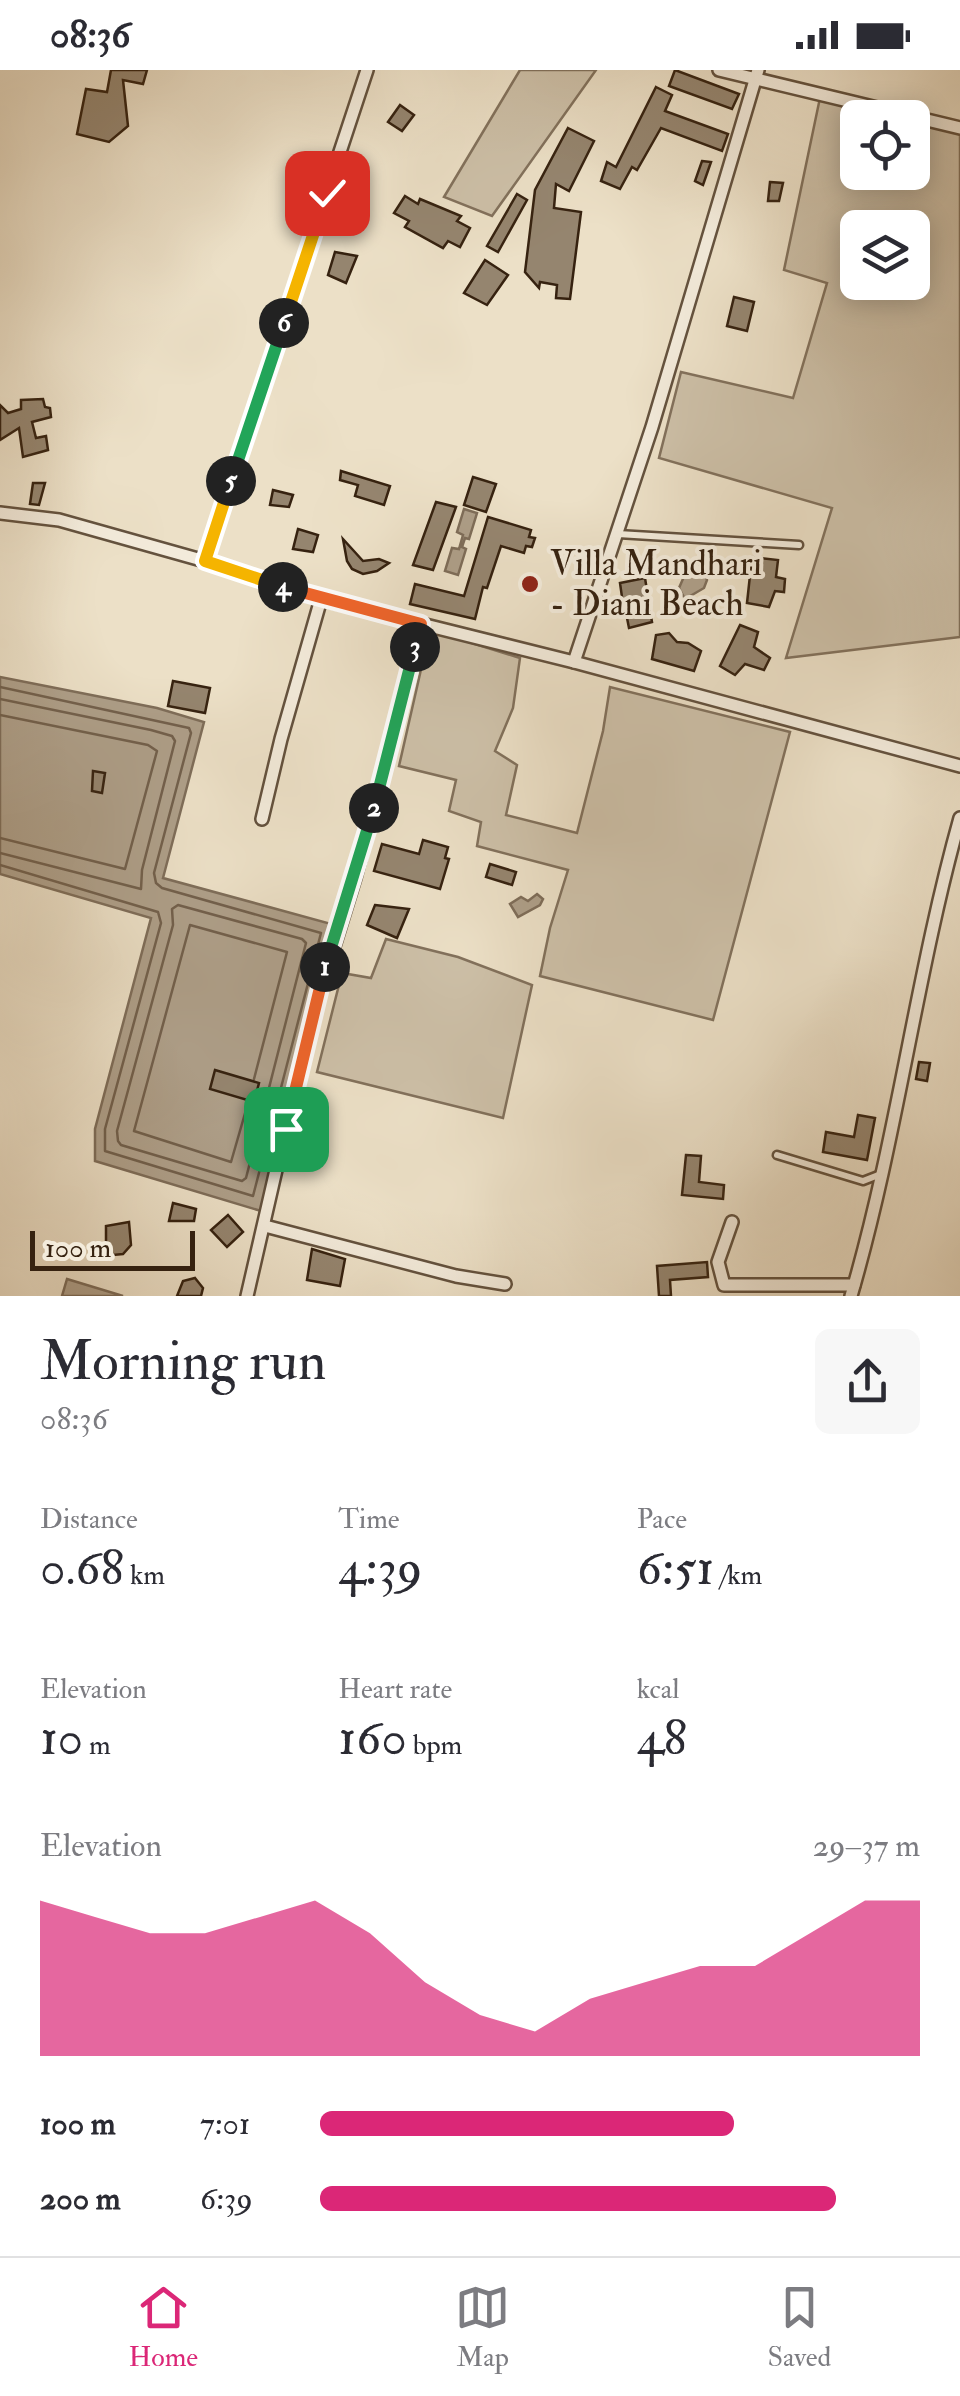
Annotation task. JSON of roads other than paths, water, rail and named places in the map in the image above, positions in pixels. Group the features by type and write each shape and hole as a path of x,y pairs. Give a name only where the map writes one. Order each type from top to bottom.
{"street":[{"path":"205,561 367,70"},
{"path":"719,70 757,76 960,128"},
{"path":"574,662 618,534 757,76"},
{"path":"0,513 58,520 205,561 321,599 574,662 960,766"},
{"path":"262,820 321,599"},
{"path":"247,1296 308,1031 355,878 421,624"},
{"path":"732,1222 718,1262 724,1285 853,1290 960,818"},
{"path":"265,1226 456,1276 505,1284"}],"lane":[{"path":"618,534 799,546"},
{"path":"776,1154 863,1181 882,1174"}],"water":[{"path":"464,509 477,513 469,539 465,538 462,547 466,549 458,575 445,571 452,548 459,549 463,535 457,532"},
{"path":"682,557 690,572 700,564 707,580 704,588 685,599 679,588 686,572 677,568 674,561"},
{"path":"0,677 157,708 204,722 163,878 335,925 261,1211 95,1161 95,1129 151,918 0,874"},
{"path":"537,894 543,899 540,905 518,917 510,904 521,897 528,901"},
{"path":"67,1279 123,1296 62,1296"}],"place":[{"name":"Villa Mandhari - Diani Beach","path":"530,584"}]}
